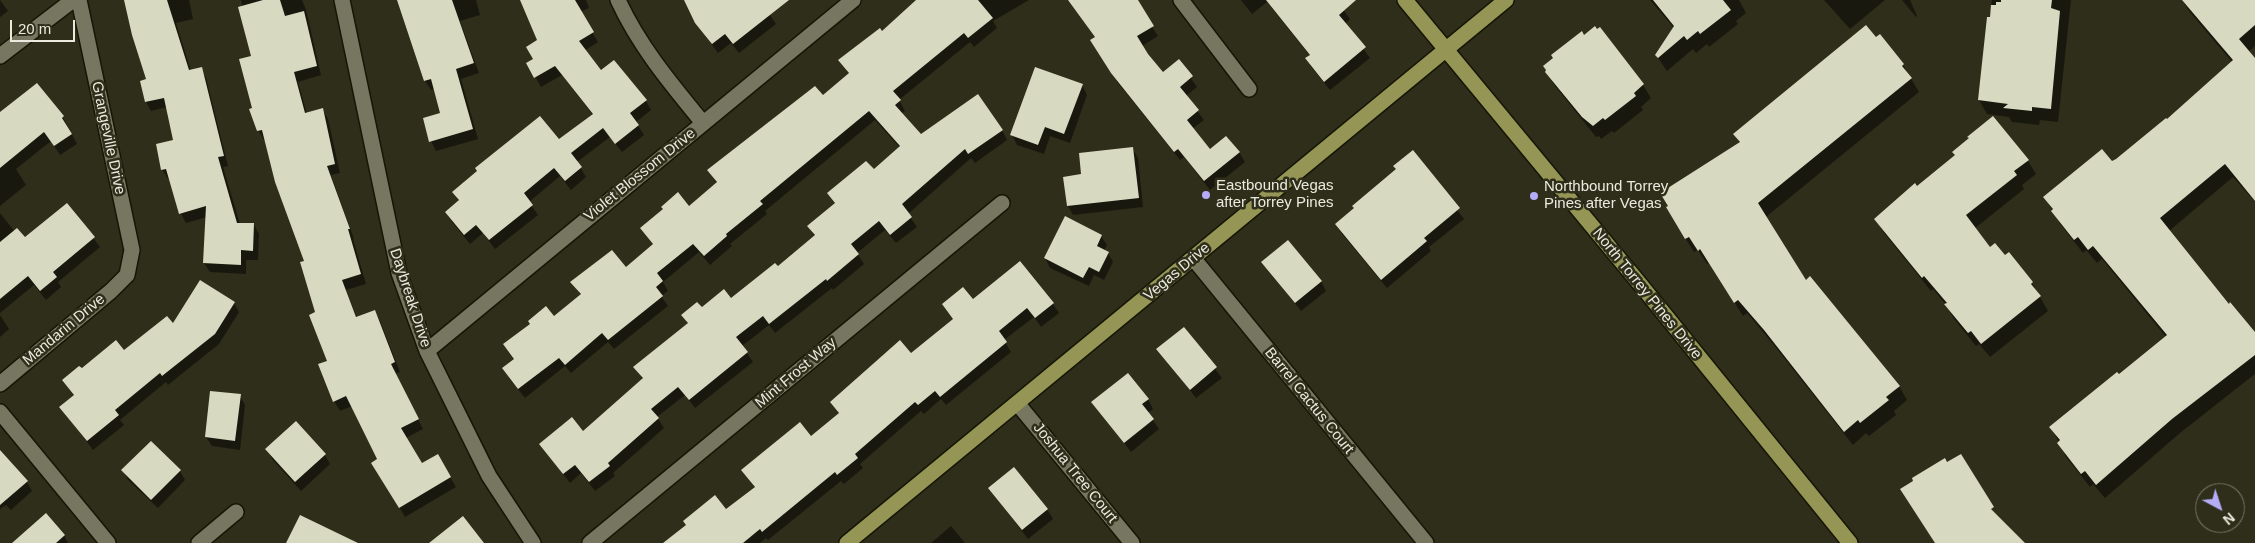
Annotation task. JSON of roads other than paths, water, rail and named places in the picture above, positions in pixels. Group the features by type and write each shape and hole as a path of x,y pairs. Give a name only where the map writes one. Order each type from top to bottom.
{"main road":[{"name":"North Torrey Pines Drive","path":"1405,0 1640,284 1850,543"},
{"name":"Vegas Drive","path":"847,543 1506,0"}],"street":[{"path":"0,56 73,0"},
{"name":"Grangeville Drive","path":"79,0 132,250 127,275"},
{"name":"Daybreak Drive","path":"342,0 399,273 427,351 489,476 533,543"},
{"path":"618,0 625,16 658,67 703,124"},
{"name":"Violet Blossom Drive","path":"427,351 853,0"},
{"path":"1181,0 1249,89"},
{"name":"Mint Frost Way","path":"590,543 1002,202"},
{"name":"Barrel Cactus Court","path":"1193,258 1426,543"},
{"name":"Mandarin Drive","path":"0,384 127,275"},
{"name":"Joshua Tree Court","path":"1017,403 1132,543"},
{"path":"0,412 108,543"},
{"path":"199,543 236,512"}],"place":[{"name":"Eastbound Vegas after Torrey Pines","path":"1206,195"},
{"name":"Northbound Torrey Pines after Vegas","path":"1534,196"}]}
